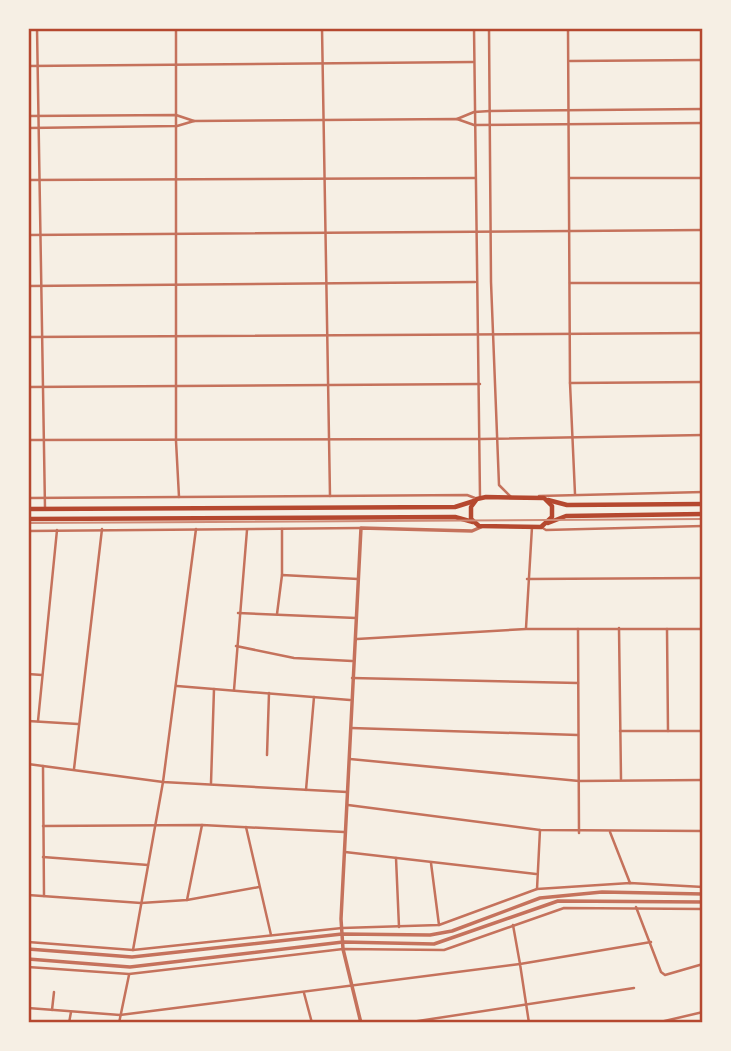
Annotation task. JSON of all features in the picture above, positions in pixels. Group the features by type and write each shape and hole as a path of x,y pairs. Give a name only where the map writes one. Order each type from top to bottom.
{"highway":[{"path":"28,509 456,507 477,500 512,497 536,497 567,505 703,504"},
{"path":"473,522 470,511 477,500"},
{"path":"547,523 552,512 548,500"},
{"path":"28,519 441,516 473,522 481,527 541,527 566,516 703,514"}],"street":[{"path":"37,28 45,509"},
{"path":"176,28 176,441 179,496"},
{"path":"322,28 330,496"},
{"path":"28,498 467,495 477,500 481,439 475,282 474,28"},
{"path":"489,28 491,232 499,485 512,497"},
{"path":"568,28 570,383 575,494"},
{"path":"568,61 703,60"},
{"path":"28,66 474,62"},
{"path":"457,119 474,112 490,111 703,109"},
{"path":"28,116 176,115 194,121"},
{"path":"28,128 177,126 194,121 457,119 474,125 703,123"},
{"path":"28,180 475,178"},
{"path":"569,178 703,178"},
{"path":"28,235 703,230"},
{"path":"28,286 475,282"},
{"path":"570,283 703,283"},
{"path":"28,337 703,333"},
{"path":"570,383 703,383"},
{"path":"28,387 480,384"},
{"path":"28,440 498,439 703,435"},
{"path":"536,497 703,492"},
{"path":"45,519 45,530"},
{"path":"541,527 546,530 703,526"},
{"path":"28,531 361,528 472,531 481,527"},
{"path":"526,629 532,527"},
{"path":"361,528 352,661 342,928 343,949 361,1023"},
{"path":"74,770 102,529"},
{"path":"133,950 163,782 196,529"},
{"path":"277,615 282,575 282,529"},
{"path":"37,721 57,530"},
{"path":"234,690 238,613 247,530"},
{"path":"282,575 358,579"},
{"path":"527,579 703,578"},
{"path":"238,613 356,618"},
{"path":"619,628 621,781"},
{"path":"667,628 668,731"},
{"path":"354,639 526,629 703,629"},
{"path":"578,629 579,832"},
{"path":"236,646 294,658 352,661"},
{"path":"28,674 42,675"},
{"path":"352,678 578,683"},
{"path":"177,686 351,700"},
{"path":"211,785 214,689"},
{"path":"267,755 269,693"},
{"path":"306,790 314,697"},
{"path":"28,721 78,724"},
{"path":"349,728 578,735"},
{"path":"620,731 703,731"},
{"path":"349,759 579,781 703,780"},
{"path":"28,764 163,782 347,792"},
{"path":"43,766 44,896"},
{"path":"347,805 540,830 703,831"},
{"path":"43,826 155,824 344,832"},
{"path":"187,900 202,825"},
{"path":"246,827 271,935"},
{"path":"537,889 540,830"},
{"path":"610,832 630,883"},
{"path":"343,852 536,874"},
{"path":"43,857 148,865"},
{"path":"396,858 399,927"},
{"path":"431,863 439,925"},
{"path":"28,942 133,950 342,928 439,925 537,889 630,883 703,887"},
{"path":"28,895 141,903 187,900 259,887"},
{"path":"28,949 132,957 342,934 430,935 452,931 540,898 565,894 703,894"},
{"path":"28,960 130,967 343,942 434,944 558,901 703,902"},
{"path":"636,907 665,975 703,964"},
{"path":"28,967 129,975 343,949 444,950 564,908 703,909"},
{"path":"513,925 529,1023"},
{"path":"28,1008 120,1015 303,991 351,988 651,942"},
{"path":"80,972 81,964"},
{"path":"119,1023 129,975"},
{"path":"405,1023 634,988"},
{"path":"303,991 312,1023"},
{"path":"52,1010 54,992"},
{"path":"69,1023 71,1012"},
{"path":"656,1023 703,1012"}],"railway":[{"path":"28,523 703,519"}]}
